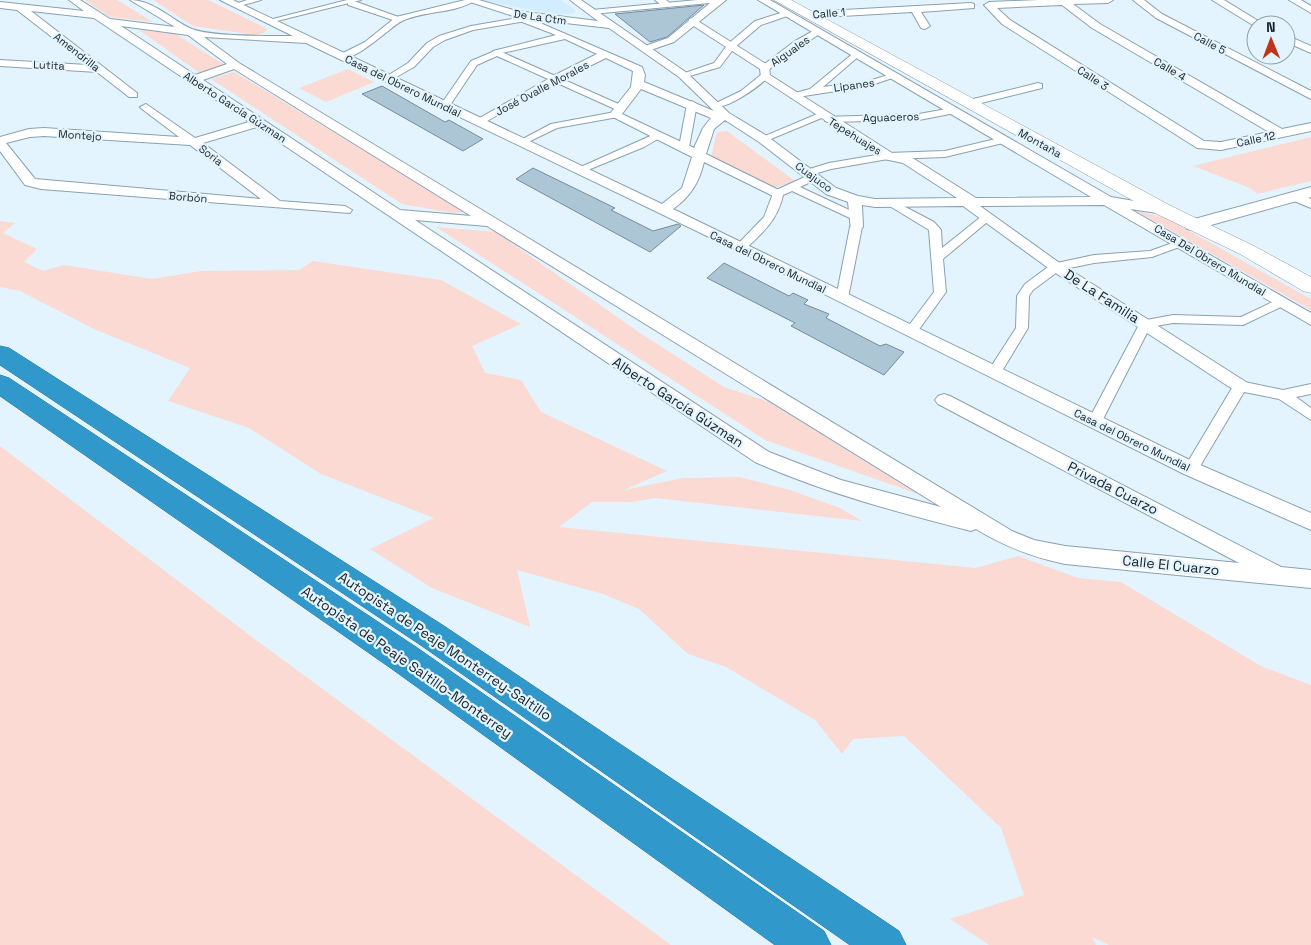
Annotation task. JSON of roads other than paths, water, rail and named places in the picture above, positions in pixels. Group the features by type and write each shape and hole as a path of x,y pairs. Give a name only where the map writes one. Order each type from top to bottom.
{"highway":[{"name":"Autopista de Peaje Monterrey-Saltillo","path":"0,354 441,642 885,945"},
{"name":"Autopista de Peaje Saltillo-Monterrey","path":"0,384 404,658 810,945"}],"main road":[{"name":"Montaña","path":"777,4 807,15 1164,210 1240,247 1311,286"}],"street":[{"name":"Alberto García Gúzman","path":"74,0 762,457 798,474 860,495 990,528"},
{"name":"Alberto García Gúzman","path":"135,0 192,33 235,65 495,222 990,528 1005,537 1032,548"},
{"path":"230,2 257,0"},
{"path":"341,56 368,44 399,19 470,0"},
{"name":"De La Ctm","path":"470,0 518,16 613,26"},
{"name":"Cuajuco","path":"575,0 683,76 720,112 763,139 831,191 855,200 892,203 1109,201 1164,210"},
{"path":"1063,1 1108,0"},
{"name":"Calle 5","path":"1138,0 1159,16 1311,96"},
{"path":"1217,0 1246,17"},
{"path":"1294,0 1311,10"},
{"path":"269,21 356,1 399,19"},
{"path":"592,12 664,3 720,1"},
{"path":"645,49 671,40 720,1"},
{"name":"Calle 3","path":"1063,1 989,5 1006,22 1201,145"},
{"name":"Calle 4","path":"1063,1 1096,26 1282,134"},
{"name":"Casa del Obrero Mundial","path":"230,2 662,211 741,247 1191,469 1309,523"},
{"path":"683,76 717,65 731,46 777,4"},
{"name":"Montaña","path":"777,4 818,32 1109,201"},
{"path":"0,5 101,18 192,33 280,41 308,40"},
{"name":"Calle 1","path":"807,15 971,6"},
{"name":"Amendrilla","path":"21,8 133,95"},
{"path":"914,8 925,26"},
{"path":"388,78 411,64 430,44 442,38 471,28 518,16 638,69 640,73 638,84 618,111 554,126 522,142"},
{"name":"Tepehuajes","path":"693,21 731,46 794,96 825,117 888,156 908,160 971,203"},
{"name":"Aiguales","path":"720,112 744,93 798,43 818,32"},
{"path":"445,106 474,63 497,53 566,36"},
{"path":"1296,43 1311,50"},
{"path":"497,53 556,80 618,111 660,136 778,193"},
{"name":"José Ovalle Morales","path":"479,122 606,54"},
{"name":"Lipanes","path":"814,90 856,54"},
{"name":"Lutita","path":"0,62 97,68"},
{"path":"193,80 235,65"},
{"name":"Lipanes","path":"794,96 814,90 870,84 894,76"},
{"path":"638,84 720,112 710,124 698,154 690,187 680,198 662,211"},
{"path":"969,103 1038,86"},
{"path":"684,147 692,104"},
{"name":"Soria","path":"146,107 276,204"},
{"name":"Aguaceros","path":"763,139 825,117 919,117 952,111"},
{"path":"190,139 253,119"},
{"name":"Calle 12","path":"1201,145 1221,146 1311,127"},
{"name":"Montejo","path":"0,142 29,133 44,132 162,140 190,139"},
{"path":"579,170 605,157 631,151 660,136"},
{"path":"741,247 767,222 774,211 778,193 829,166 888,156 945,154 1004,140"},
{"name":"Borbón","path":"0,142 30,182 41,185 345,210"},
{"path":"790,186 856,222"},
{"path":"1194,225 1303,194 1311,204"},
{"path":"842,298 856,222 855,200"},
{"name":"Casa Del Obrero Mundial","path":"1109,201 1311,320"},
{"path":"892,203 930,224 935,230 940,292 910,332"},
{"name":"De La Familia","path":"971,203 986,218 1056,267 1240,386"},
{"name":"Alberto García Gúzman","path":"396,214 495,222"},
{"path":"936,259 986,218"},
{"path":"994,373 1022,328 1024,296 1029,287 1056,267 1094,259 1152,254 1181,243"},
{"path":"1095,422 1145,324 1173,318 1243,321 1281,302"},
{"path":"1191,469 1240,386 1283,395 1311,415"},
{"path":"1283,395 1311,389"},
{"name":"Privada Cuarzo","path":"944,400 1282,576"},
{"name":"Calle El Cuarzo","path":"1032,548 1065,555 1311,579"}]}
